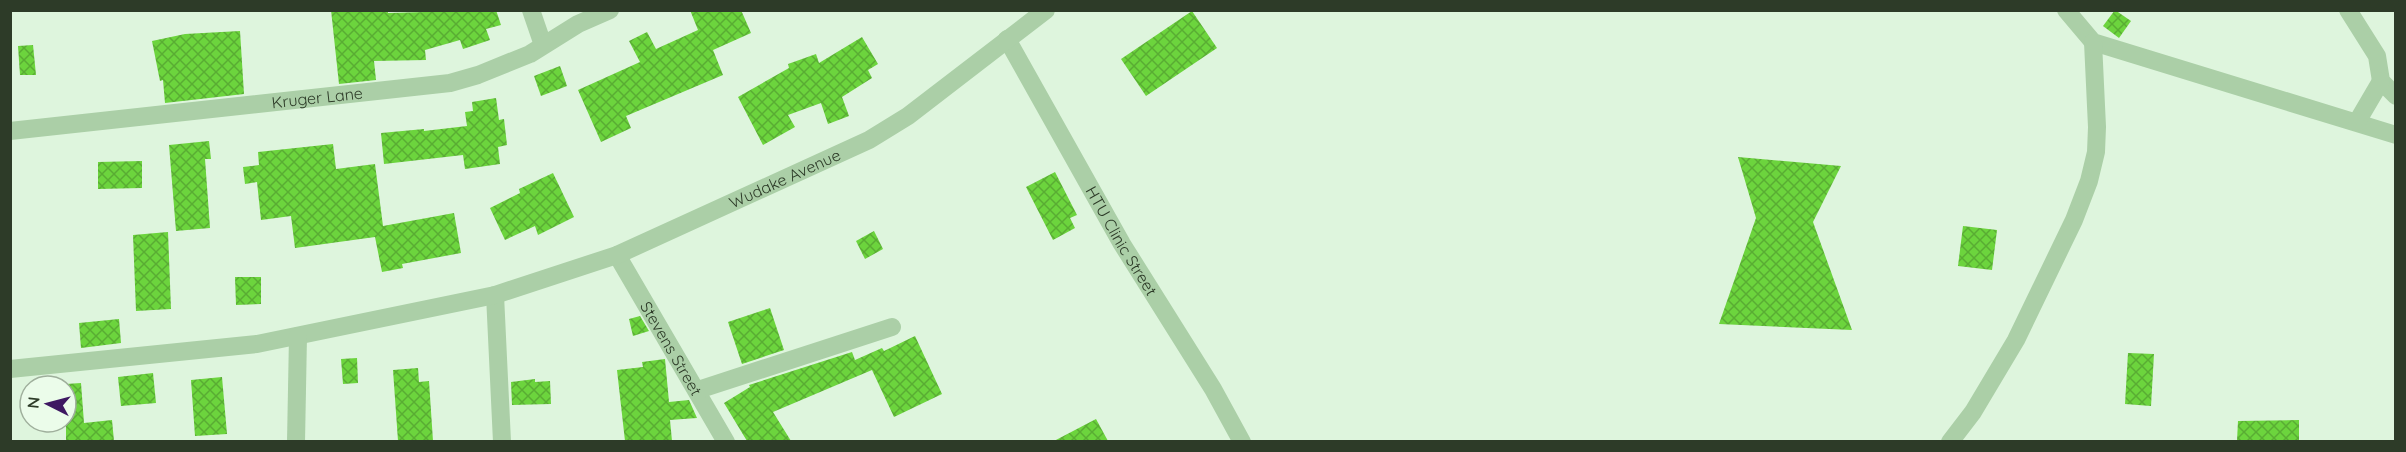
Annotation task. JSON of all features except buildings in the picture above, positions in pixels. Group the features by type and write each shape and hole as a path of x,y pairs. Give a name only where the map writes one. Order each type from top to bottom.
{"street":[{"path":"531,10 543,45"},
{"name":"Kruger Lane","path":"10,131 450,84 530,54 578,24 610,10"},
{"name":"Wudake Avenue","path":"10,369 257,344 495,295 617,255 869,140 908,116 1046,10"},
{"path":"2066,10 2093,42 2396,135"},
{"path":"2348,10 2377,56 2382,81 2396,96"},
{"name":"HTU Clinic Street","path":"1007,39 1122,244 1213,388 1242,441"},
{"path":"1950,441 1973,412 2016,340 2074,220 2089,181 2096,152 2097,127 2093,42"},
{"path":"2357,122 2382,81"},
{"name":"Stevens Street","path":"617,255 726,441"},
{"path":"495,295 502,441"},
{"path":"698,390 892,327"},
{"path":"296,441 298,336"}]}
